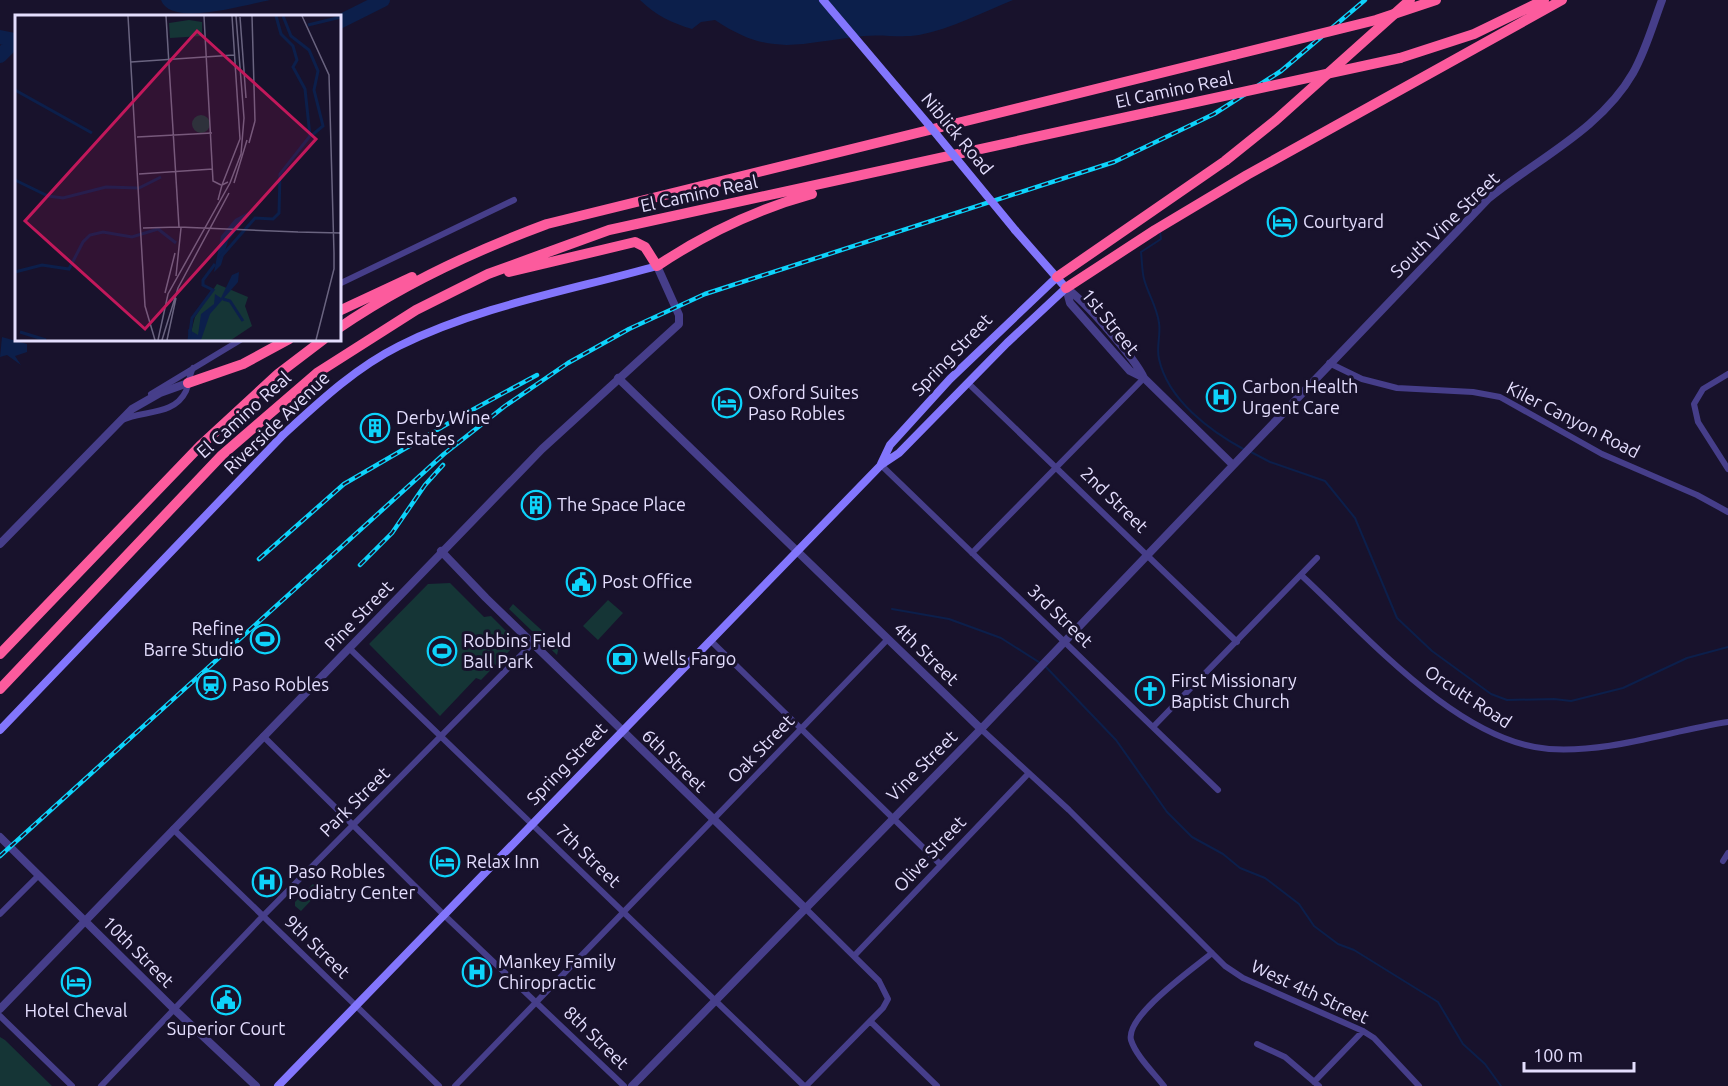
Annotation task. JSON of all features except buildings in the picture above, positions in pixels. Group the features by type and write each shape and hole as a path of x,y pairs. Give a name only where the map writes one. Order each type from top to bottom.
{"highway":[{"path":"1057,277 1225,161 1276,120 1410,0"},
{"name":"El Camino Real","path":"340,327 363,311 447,266 510,238 593,212 1234,56 1376,20 1436,0"},
{"name":"El Camino Real","path":"0,689 222,455 282,400 350,350 416,310 488,274 609,230 1400,58 1474,34 1544,0"},
{"path":"1066,288 1155,230 1256,170 1562,0"},
{"path":"488,274 514,272 635,242 645,247 657,266 724,227 764,209 924,161"},
{"path":"340,311 417,274 447,266"},
{"path":"188,383 243,364 288,340"},
{"name":"El Camino Real","path":"0,654 200,446 278,374 323,340"}],"main road":[{"name":"Niblick Road","path":"823,0 1066,288"},
{"name":"Riverside Avenue","path":"0,730 283,435 317,403 362,369 399,346 476,316 657,266"},
{"name":"Spring Street","path":"881,465 890,445 950,379 1057,277"},
{"name":"Spring Street","path":"278,1086 881,465 899,453 1066,288"}],"street":[{"name":"South Vine Street","path":"1233,465 1488,199 1577,134 1611,102 1633,72 1662,0"},
{"path":"340,284 514,200"},
{"name":"Pine Street","path":"0,1010 84,920 542,449 618,378 671,333 681,320 657,266"},
{"name":"1st Street","path":"1066,288 1079,297 1137,364 1144,378 1233,465"},
{"path":"0,544 119,422 147,399 194,367 240,340"},
{"name":"Kiler Canyon Road","path":"1329,363 1362,379 1397,388 1473,392 1500,397 1602,454 1696,495 1728,512"},
{"path":"119,422 139,413 166,410 179,401 194,367"},
{"path":"1728,374 1703,389 1694,405 1698,422 1728,469"},
{"name":"4th Street","path":"618,378 981,729 1069,810 1212,953"},
{"path":"972,553 1144,378"},
{"path":"147,399 188,383"},
{"name":"2nd Street","path":"968,383 1057,466 1237,642"},
{"name":"3rd Street","path":"881,465 1218,790"},
{"name":"Vine Street","path":"632,1086 804,907 981,729 1233,465"},
{"name":"6th Street","path":"441,551 532,644 854,956 886,992 886,1003 870,1021"},
{"path":"1153,727 1317,558"},
{"name":"Orcutt Road","path":"1301,575 1418,685 1506,741 1551,749 1619,745 1728,722"},
{"name":"Oak Street","path":"454,1086 888,639"},
{"path":"710,640 940,864"},
{"name":"Park Street","path":"101,1086 263,916 532,644"},
{"name":"7th Street","path":"349,648 805,1086"},
{"name":"8th Street","path":"263,736 444,915 624,1086"},
{"name":"Olive Street","path":"854,956 1028,774"},
{"name":"9th Street","path":"173,829 440,1086"},
{"name":"10th Street","path":"0,837 175,1010 256,1086"},
{"path":"1722,861 1728,853"},
{"path":"0,914 39,875"},
{"path":"1164,1086 1136,1049 1131,1039 1131,1030 1135,1020 1159,996 1212,953"},
{"name":"West 4th Street","path":"1212,953 1243,978 1374,1038 1419,1086"},
{"path":"0,1016 72,1086"},
{"path":"805,1086 870,1021 937,1086"},
{"path":"1257,1044 1285,1057 1316,1084 1363,1031"}],"green space":[{"path":"450,583 484,617 491,616 515,640 515,645 481,680 476,678 440,716 369,644 428,584"},
{"path":"608,600 623,613 598,640 583,626"},
{"path":"513,604 559,646 557,655 509,609"},
{"path":"313,884 322,889 301,911 295,906 295,902"},
{"path":"0,1037 5,1040 52,1086 0,1086"}],"water":[{"path":"161,0 270,0 211,12 194,13 179,12 168,8"},
{"path":"640,0 1013,0 955,24 919,35 864,36 787,45 754,40 715,20 701,22 692,29 664,18"},
{"path":"2,337 27,344 27,352 15,356 21,365 7,355 0,357"}],"waterway":[{"path":"340,22 383,0"},
{"path":"0,37 15,40"},
{"path":"0,56 15,41"},
{"path":"1160,231 1161,239 1141,252 1144,279 1158,317 1158,355 1164,374 1171,388 1192,413 1218,434 1245,450"},
{"path":"1251,452 1270,462 1325,481 1355,518 1397,618 1432,651 1491,694 1507,700 1571,701 1623,688 1687,658 1728,647"},
{"path":"892,609 949,619 1001,638 1045,666 1116,740 1167,812 1192,837 1223,854 1240,868 1265,878 1299,904 1314,926 1338,944 1354,950 1438,1002 1463,1044 1485,1064 1501,1086"}],"railway":[{"path":"0,856 444,454 505,406 568,363 629,329 705,294 1114,162 1214,114 1281,71 1365,0"},
{"path":"259,559 344,484 537,375"},
{"path":"360,565 392,533 425,485 443,465"}],"place":[{"name":"Courtyard","path":"1282,222"},
{"name":"Carbon Health Urgent Care","path":"1221,397"},
{"name":"Oxford Suites Paso Robles","path":"727,403"},
{"name":"Derby Wine Estates","path":"375,428"},
{"name":"The Space Place","path":"536,505"},
{"name":"Post Office","path":"581,582"},
{"name":"Refine Barre Studio","path":"265,639"},
{"name":"Robbins Field Ball Park","path":"442,651"},
{"name":"Wells Fargo","path":"622,659"},
{"name":"Paso Robles","path":"211,685"},
{"name":"First Missionary Baptist Church","path":"1150,691"},
{"name":"Relax Inn","path":"445,862"},
{"name":"Paso Robles Podiatry Center","path":"267,882"},
{"name":"Mankey Family Chiropractic","path":"477,972"},
{"name":"Hotel Cheval","path":"76,982"},
{"name":"Superior Court","path":"226,1000"}]}
